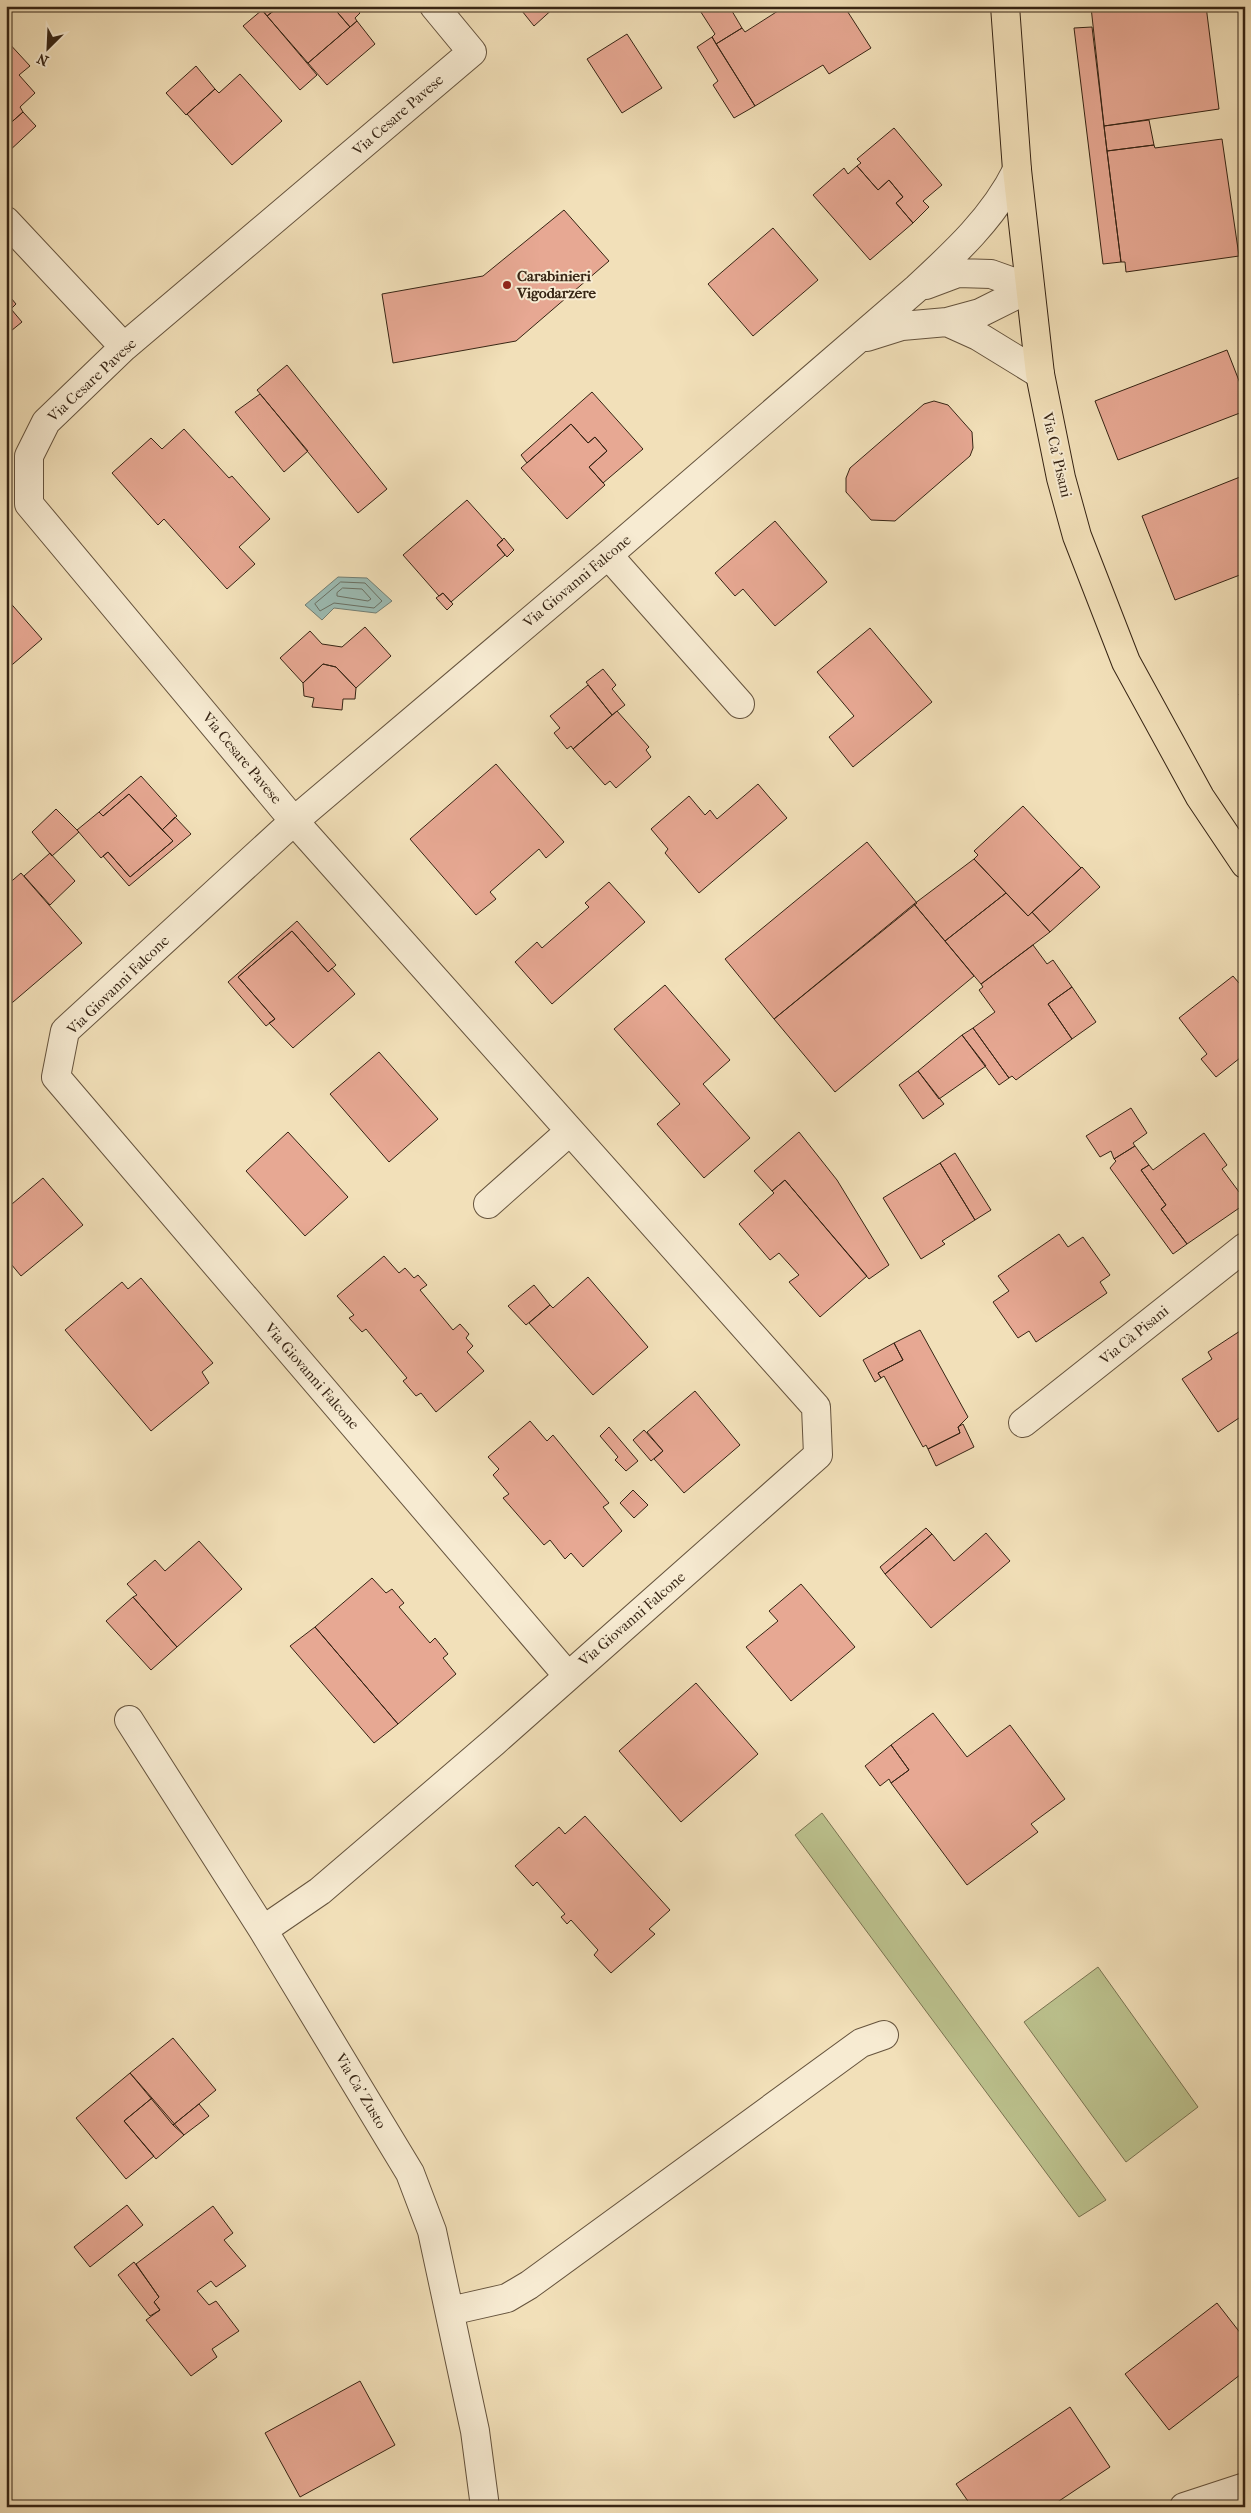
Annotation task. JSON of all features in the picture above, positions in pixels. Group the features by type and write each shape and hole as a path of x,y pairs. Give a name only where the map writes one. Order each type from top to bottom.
{"main road":[{"name":"Via Ca' Pisani","path":"1005,6 1017,170 1040,374 1061,478 1078,536 1126,662 1200,796 1245,864"}],"street":[{"name":"Via Cesare Pavese","path":"294,821 29,504 18,461 46,422 124,347 472,52 434,6"},
{"name":"Via Giovanni Falcone","path":"294,821 816,1407 818,1455 568,1676 56,1078 65,1031 294,821 608,555 917,288 956,251 991,212 1005,194 1017,170"},
{"path":"6,220 124,347"},
{"name":"Via Giovanni Falcone","path":"917,288 958,273 991,274 1030,288"},
{"name":"Via Giovanni Falcone","path":"858,339 902,326 947,322 980,313 1030,288"},
{"name":"Via Giovanni Falcone","path":"947,322 978,336 1040,374"},
{"path":"608,555 740,704"},
{"path":"488,1204 570,1131"},
{"name":"Via Cà Pisani","path":"1023,1423 1245,1247"},
{"path":"263,1930 320,1891 568,1676"},
{"name":"Via Ca' Zusto","path":"129,1720 263,1930 410,2173 432,2231 450,2311 475,2431 484,2507"},
{"path":"450,2311 507,2298 530,2285 861,2043 884,2035"},
{"path":"1184,2507 1245,2486"}],"green space":[{"path":"822,1813 1106,2200 1079,2217 795,1835"},
{"path":"1098,1967 1198,2107 1126,2162 1024,2022"}],"water":[{"path":"338,577 367,578 392,601 376,613 334,608 322,620 305,605"}],"building":[{"path":"259,6 280,6 267,16"},
{"path":"280,6 332,6 350,27 308,63 267,16"},
{"path":"332,6 354,6 360,13 355,18 357,21 350,27"},
{"path":"518,6 556,6 534,26"},
{"path":"697,6 729,6 742,28 716,44 712,37 715,34"},
{"path":"779,6 844,6 871,48 829,74 823,65 755,106 716,44 742,28 745,32 781,9"},
{"path":"1206,6 1219,109 1104,126 1091,7"},
{"path":"262,10 317,75 300,90 243,26"},
{"path":"357,21 375,44 327,85 308,63"},
{"path":"1092,27 1121,262 1103,264 1074,28"},
{"path":"627,34 662,88 622,113 587,59"},
{"path":"712,37 755,106 734,118 713,85 718,81 697,47"},
{"path":"6,40 30,66 19,75 35,93 20,107 23,112 6,127"},
{"path":"196,66 215,89 186,115 166,93"},
{"path":"240,74 282,121 232,165 187,114 215,89 219,93"},
{"path":"23,112 36,126 7,153 6,127"},
{"path":"1149,120 1154,145 1107,151 1104,126"},
{"path":"894,128 942,185 923,201 929,207 913,223 896,203 903,197 889,180 878,190 857,166 861,163 857,159"},
{"path":"1222,139 1239,256 1126,272 1125,262 1121,262 1107,151 1154,145 1155,148"},
{"path":"857,166 878,190 889,180 903,197 896,203 913,223 870,260 813,195 844,168 848,174"},
{"name":"Carabinieri Vigodarzere","path":"564,210 609,261 516,341 393,363 382,294 483,276"},
{"path":"773,228 818,280 753,336 708,284"},
{"path":"6,292 16,304 11,309 22,322 6,335"},
{"path":"1227,350 1245,396 1245,411 1118,460 1095,401"},
{"path":"287,365 387,489 358,513 257,390"},
{"path":"592,392 643,449 603,483 589,467 607,451 595,437 588,443 571,424 527,463 521,455"},
{"path":"260,394 308,451 284,472 235,412"},
{"path":"934,401 948,405 972,432 973,448 970,456 895,521 871,520 846,492 846,478 850,468 924,404"},
{"path":"571,424 588,443 595,437 607,451 589,467 605,485 567,519 521,468"},
{"path":"184,429 229,478 232,476 270,519 239,547 255,564 227,589 164,519 158,525 112,473 151,438 162,449"},
{"path":"1245,475 1245,573 1175,600 1142,516"},
{"path":"467,500 503,540 497,545 505,555 451,602 443,593 439,596 403,555"},
{"path":"775,521 827,582 775,626 743,589 735,596 715,573"},
{"path":"504,538 514,550 507,557 497,545"},
{"path":"443,593 453,604 447,610 436,598"},
{"path":"6,598 42,639 6,670"},
{"path":"365,627 391,656 356,688 336,667 323,664 303,683 280,658 310,631 322,644 342,647"},
{"path":"870,628 932,702 853,767 829,737 854,716 817,672"},
{"path":"323,664 336,667 356,688 355,699 343,699 342,710 312,707 314,698 304,696 303,683"},
{"path":"603,669 616,685 612,689 625,705 612,715 586,682"},
{"path":"588,685 612,715 573,749 571,746 567,749 554,733 560,728 550,716"},
{"path":"1245,691 1245,706 1239,694"},
{"path":"617,711 649,747 646,750 651,757 616,788 610,781 605,785 573,749"},
{"path":"496,764 564,842 546,858 539,849 490,892 496,899 476,915 410,839"},
{"path":"141,776 177,816 162,830 129,794 103,816 99,812"},
{"path":"758,784 787,818 699,893 665,853 668,849 651,829 689,796 705,815 710,810 717,819"},
{"path":"129,794 173,841 130,877 108,852 101,858 77,830 99,812 103,816"},
{"path":"1023,806 1081,868 1028,916 974,859 978,855 974,851"},
{"path":"56,809 79,832 52,856 32,832"},
{"path":"175,817 191,834 129,886 103,856 108,852 130,877 173,841 162,830"},
{"path":"867,842 917,903 774,1019 725,959"},
{"path":"50,853 75,881 50,905 24,876"},
{"path":"974,859 1006,893 945,941 914,904"},
{"path":"1082,867 1100,887 1050,932 1032,912"},
{"path":"21,873 82,943 6,1008 6,886"},
{"path":"609,882 645,922 552,1004 515,962 537,942 542,948 589,907 585,903"},
{"path":"1006,893 1028,916 1032,912 1050,932 981,984 945,941"},
{"path":"914,904 974,976 835,1092 774,1019"},
{"path":"297,921 336,965 328,972 292,931 238,977 275,1019 266,1026 228,982"},
{"path":"292,931 328,972 332,968 355,994 293,1048 269,1023 275,1019 238,977"},
{"path":"1033,945 1047,964 1053,960 1072,987 1048,1004 1072,1039 1016,1080 1012,1076 1009,1078 973,1028 995,1012 979,990 983,987 981,984"},
{"path":"1233,976 1245,990 1245,1054 1216,1077 1201,1059 1207,1054 1179,1018"},
{"path":"665,985 730,1060 703,1084 750,1138 704,1178 657,1124 680,1104 614,1029"},
{"path":"1072,987 1096,1022 1072,1039 1048,1004"},
{"path":"973,1028 1009,1078 999,1085 962,1035"},
{"path":"962,1035 986,1066 939,1099 918,1071"},
{"path":"379,1052 438,1119 389,1162 330,1094"},
{"path":"918,1071 944,1104 923,1119 899,1085"},
{"path":"1131,1108 1147,1133 1133,1143 1135,1146 1114,1159 1111,1151 1100,1157 1086,1136"},
{"path":"288,1132 348,1197 305,1236 246,1171"},
{"path":"799,1132 837,1180 889,1265 869,1279 785,1180 772,1191 754,1171"},
{"path":"1204,1133 1227,1165 1222,1169 1245,1200 1245,1204 1187,1244 1161,1209 1166,1205 1141,1170 1149,1165 1153,1170"},
{"path":"1135,1146 1149,1165 1141,1170 1166,1205 1161,1209 1187,1244 1173,1254 1110,1168 1116,1161 1114,1159"},
{"path":"955,1153 991,1210 975,1220 940,1163"},
{"path":"940,1163 975,1220 942,1241 945,1244 921,1259 883,1198"},
{"path":"43,1178 83,1225 21,1276 6,1258 6,1209"},
{"path":"785,1180 867,1276 820,1317 789,1282 799,1275 779,1253 770,1260 739,1224 774,1193 772,1191"},
{"path":"1059,1234 1068,1247 1083,1237 1110,1275 1100,1282 1107,1293 1036,1342 1029,1331 1018,1338 993,1302 1009,1291 998,1276"},
{"path":"384,1256 399,1273 405,1268 414,1278 418,1275 427,1285 420,1290 453,1330 460,1324 469,1334 466,1338 473,1346 467,1352 484,1371 436,1412 421,1393 416,1396 403,1381 407,1378 366,1329 362,1332 349,1318 354,1315 337,1296"},
{"path":"588,1277 648,1347 593,1395 529,1323 550,1305 553,1308"},
{"path":"141,1278 213,1363 202,1372 209,1383 151,1431 65,1330 122,1282 128,1289"},
{"path":"534,1285 550,1305 526,1325 508,1306"},
{"path":"920,1330 968,1417 958,1427 960,1433 928,1449 926,1445 923,1447 884,1376 881,1378 878,1373 903,1360 894,1343"},
{"path":"1240,1331 1245,1336 1245,1414 1218,1432 1182,1379 1212,1359 1208,1352"},
{"path":"894,1343 903,1360 878,1373 881,1378 875,1382 863,1360"},
{"path":"695,1391 740,1445 684,1493 654,1459 663,1451 647,1432"},
{"path":"530,1421 547,1441 553,1435 609,1503 603,1507 622,1531 583,1567 571,1553 565,1559 550,1540 544,1545 503,1498 509,1494 493,1475 499,1469 488,1457"},
{"path":"963,1424 974,1447 936,1466 928,1449 960,1433 958,1427"},
{"path":"609,1427 638,1461 626,1471 615,1460 618,1457 600,1436"},
{"path":"644,1430 663,1451 651,1461 633,1440"},
{"path":"633,1490 648,1505 634,1518 620,1503"},
{"path":"926,1528 932,1534 885,1574 880,1567"},
{"path":"986,1533 1010,1561 931,1628 885,1574 932,1534 954,1561"},
{"path":"199,1541 242,1589 177,1647 133,1597 137,1595 127,1584 155,1560 165,1571"},
{"path":"372,1578 386,1593 392,1589 404,1603 399,1607 430,1643 435,1638 448,1654 443,1658 456,1674 398,1724 315,1627"},
{"path":"801,1584 855,1647 791,1701 746,1647 778,1621 769,1611"},
{"path":"133,1597 177,1647 151,1670 106,1621"},
{"path":"315,1627 398,1724 374,1743 290,1646"},
{"path":"696,1683 758,1754 681,1822 619,1751"},
{"path":"933,1713 967,1757 1010,1725 1065,1799 1031,1824 1038,1832 967,1885 891,1783 909,1770 891,1745"},
{"path":"891,1745 909,1770 891,1783 889,1779 880,1786 865,1766"},
{"path":"585,1816 670,1910 649,1929 655,1934 611,1973 594,1955 598,1950 571,1920 567,1924 561,1917 565,1914 537,1882 533,1886 515,1866 559,1827 565,1834"},
{"path":"173,2038 216,2090 173,2125 130,2073"},
{"path":"130,2073 152,2098 124,2121 154,2156 126,2179 76,2118"},
{"path":"152,2098 184,2135 156,2159 124,2121"},
{"path":"199,2104 209,2116 184,2135 173,2125"},
{"path":"127,2205 143,2225 90,2267 74,2247"},
{"path":"213,2206 233,2233 224,2240 246,2266 216,2287 211,2281 197,2291 209,2305 216,2301 239,2331 212,2349 217,2357 191,2376 146,2320 160,2310 154,2302 159,2297 136,2264"},
{"path":"134,2262 159,2297 154,2302 160,2310 150,2316 118,2275"},
{"path":"1217,2303 1245,2339 1245,2371 1169,2430 1125,2374"},
{"path":"360,2381 395,2445 300,2497 265,2433"},
{"path":"1070,2407 1110,2467 1050,2507 972,2507 956,2484"}],"place":[{"name":"Carabinieri Vigodarzere","path":"507,285"}]}
